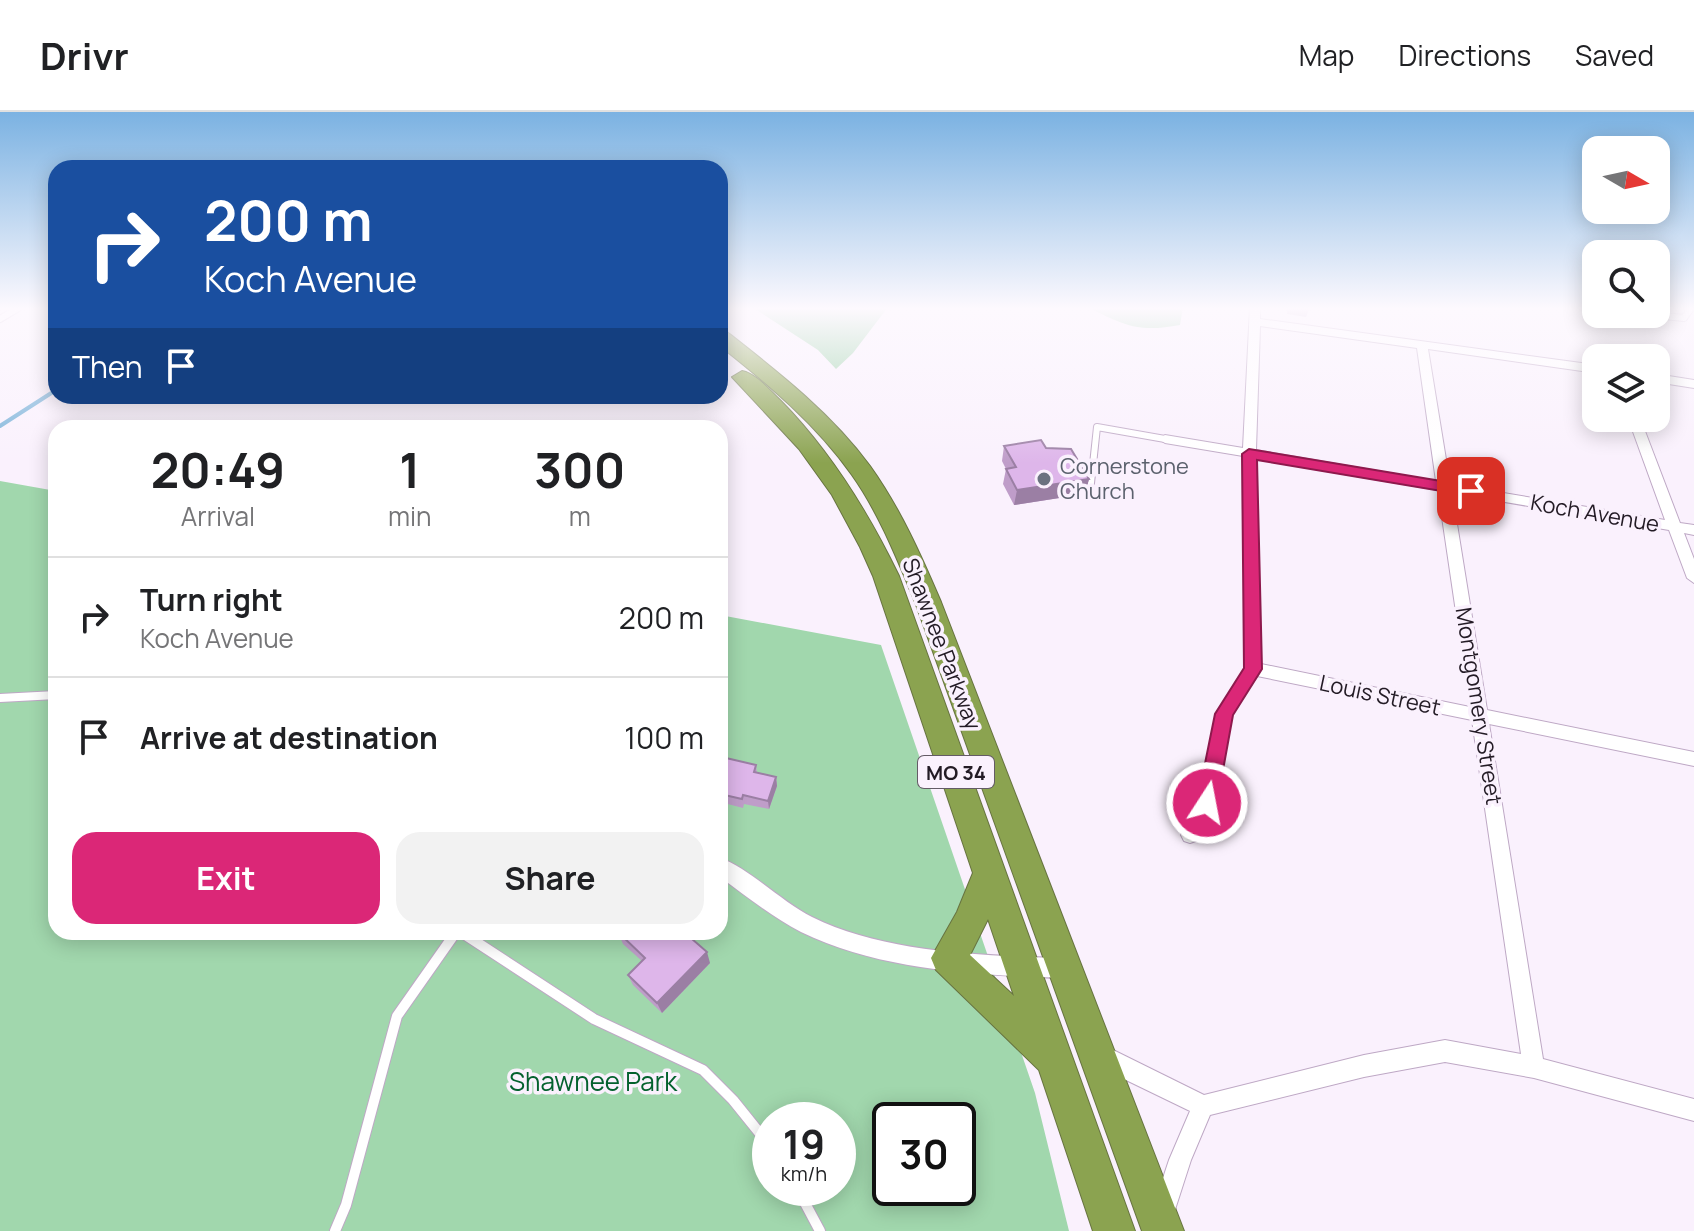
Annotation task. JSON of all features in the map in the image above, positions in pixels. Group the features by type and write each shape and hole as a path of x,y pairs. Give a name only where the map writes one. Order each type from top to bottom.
{"highway":[{"name":"Shawnee Parkway","path":"749,359 785,388 829,433 861,472 906,551 1162,1227"},
{"name":"Shawnee Parkway","path":"728,366 769,400 796,428 846,494 868,536 917,662 1114,1231"},
{"path":"990,872 970,922 948,958 1056,1060"}],"street":[{"path":"1190,835 1207,803 1224,714 1253,669 1249,454 1253,359"},
{"name":"Montgomery Street","path":"1424,359 1442,486 1482,716 1534,1067"},
{"path":"1522,359 1582,367"},
{"path":"1670,380 1694,384"},
{"path":"1639,432 1694,578"},
{"name":"Koch Avenue","path":"1165,439 1694,530"},
{"name":"Louis Street","path":"1253,669 1694,759"},
{"path":"728,871 808,926 896,952 1024,967 1065,968"},
{"path":"1097,1055 1203,1106 1364,1066 1445,1051 1534,1067 1694,1110"},
{"path":"1162,1227 1180,1160 1203,1106"}],"lane":[{"path":"1091,483 1097,427 1165,439"},
{"path":"0,698 48,695"},
{"path":"335,1231 346,1205 397,1016 452,940"},
{"path":"471,940 594,1019 703,1070 752,1124"},
{"path":"807,1206 820,1231"}],"green space":[{"path":"827,359 846,359 836,369"},
{"name":"Shawnee Park","path":"0,481 48,490 48,940 728,940 728,616 881,645 1035,1093 1069,1231 0,1231"}],"building":[{"path":"1041,440 1046,448 1071,449 1089,479 1017,490 1006,469 1016,467 1004,446"},
{"path":"728,758 756,765 754,772 776,777 768,801 743,795 742,799 728,796"},
{"path":"626,940 693,940 707,952 657,1003 628,975 645,958"}],"waterway":[{"path":"0,426 48,395"}],"place":[{"name":"Cornerstone Church","path":"1044,479"}],"route":[{"path":"1207,803 1224,714 1253,669 1249,454 1471,491"}]}
